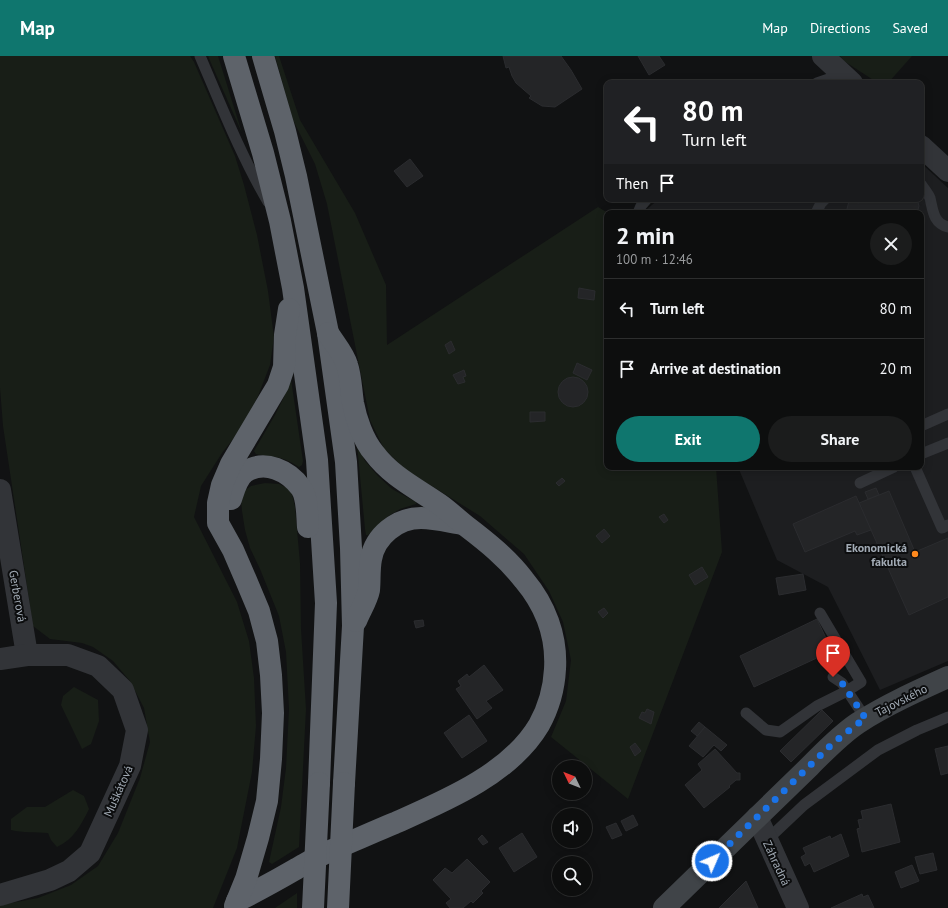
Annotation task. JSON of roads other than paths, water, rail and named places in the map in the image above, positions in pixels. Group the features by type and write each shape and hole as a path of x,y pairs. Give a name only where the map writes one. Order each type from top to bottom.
{"highway":[{"path":"234,56 263,153 280,221 293,288 317,460 326,603 313,908"},
{"path":"263,56 285,131 296,176 328,333 346,462 351,548 353,626 338,908"},
{"path":"233,550 218,524 218,503 222,485 231,464 278,385 284,367 285,335 293,288"},
{"path":"236,905 326,853 431,808 460,793 500,767 530,738 538,726 550,699 554,684 555,649 551,628 539,602 526,582 500,553 440,505 401,480 385,466 372,451 361,428 353,405 347,363 328,333"},
{"path":"236,905 246,879 267,801 271,760 273,713 267,641 259,611 231,545 230,504 234,487 245,473 261,467 277,469 290,476 302,489 307,507 310,536 323,557"},
{"path":"353,626 367,597 371,558 378,540 391,527 406,520 421,518 464,525"}],"street":[{"path":"823,56 848,79"},
{"path":"924,149 948,171"},
{"name":"Gerberová","path":"0,490 27,655"},
{"name":"Muškátová","path":"0,659 27,655 68,655 98,666 123,690 137,730 130,766 90,853 69,871 50,880 0,895"},
{"name":"Tajovského","path":"664,908 832,744 857,724 885,707 948,677"},
{"name":"Záhradná","path":"757,817 798,908"}],"lane":[{"path":"200,56 244,157 257,183 280,221"},
{"path":"924,189 930,200 935,216 939,222 948,227"},
{"path":"924,425 948,414"},
{"path":"924,453 948,443"},
{"path":"860,483 888,470"},
{"path":"916,470 942,528 948,525"},
{"path":"746,712 766,730 780,732 817,706 847,691 860,682 820,614"},
{"path":"833,677 842,683 866,719"},
{"path":"767,840 804,805 878,750 948,717"}],"place":[{"name":"Ekonomická fakulta","path":"915,554"}]}
